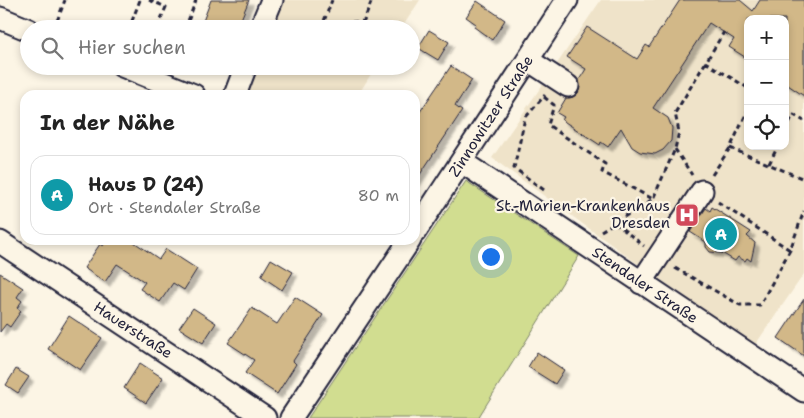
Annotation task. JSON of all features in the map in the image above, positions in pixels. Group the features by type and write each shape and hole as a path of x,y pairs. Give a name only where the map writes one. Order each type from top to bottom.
{"street":[{"path":"264,20 272,0"},
{"name":"Zinnowitzer Straße","path":"420,225 567,0"},
{"path":"0,18 20,26"},
{"path":"528,60 563,82"},
{"path":"144,75 182,90"},
{"path":"237,90 243,75"},
{"name":"Stendaler Straße","path":"462,162 804,391"},
{"path":"641,283 702,190"},
{"name":"Hauerstraße","path":"0,242 265,418"},
{"path":"291,418 407,245"}],"path":[{"path":"57,20 65,0"},
{"path":"132,20 140,0"},
{"path":"149,0 166,7 161,20"},
{"path":"188,20 196,0"},
{"path":"324,20 332,0"},
{"path":"364,20 372,0"},
{"path":"593,226 601,231 653,199 675,148 679,132 675,113 724,32"},
{"path":"705,62 744,86"},
{"path":"546,191 514,168 525,118 544,97 563,82"},
{"path":"544,97 554,105 548,125 605,164 602,172 653,199"},
{"path":"789,112 804,121"},
{"path":"789,123 793,115"},
{"path":"702,190 730,148 744,118"},
{"path":"675,148 702,190 790,250"},
{"path":"730,148 804,179"},
{"path":"769,164 776,150"},
{"path":"615,223 658,258 740,305 760,305 790,250 804,211"}],"shaded area":[{"path":"282,0 420,0 407,20 274,20"},
{"name":"St.-Marien-Krankenhaus Dresden","path":"601,0 804,0 804,274 755,345 649,272 492,158"},
{"path":"254,75 370,75 361,90 248,90"}],"green space":[{"path":"466,181 579,256 478,418 308,418"}],"building":[{"path":"211,0 249,0 241,20 203,20"},
{"path":"680,0 740,0 753,11 760,0 804,0 804,96 789,86 789,15 744,15 744,56 729,47 734,39 709,23 653,108 668,118 672,128 671,141 663,150 655,154 640,152 632,147 621,128 608,147 601,142 600,145 562,120 564,117 557,113 566,98 573,97 578,93 579,80 586,69 567,57 587,27 637,59 646,45 649,47"},
{"path":"477,1 505,20 492,40 474,27 476,24 466,17"},
{"path":"429,30 449,42 438,60 420,49 420,45"},
{"path":"451,66 472,80 455,106 462,111 420,174 420,112"},
{"path":"712,207 751,232 747,236 755,243 751,261 747,258 745,261 738,257 735,261 722,253 710,252 706,247 706,242 690,232 706,208 710,211"},
{"path":"99,245 138,245 159,259 166,249 197,269 184,290 173,283 160,302 140,289 145,282 117,264 105,282 84,268"},
{"path":"271,259 293,272 282,290 261,276"},
{"path":"0,273 23,288 17,297 22,301 17,308 21,311 10,327 6,324 0,332"},
{"path":"295,297 323,315 293,361 296,364 277,394 245,373 254,360 228,343 252,308 277,324"},
{"path":"804,299 804,356 778,338"},
{"path":"193,308 216,323 203,343 179,328"},
{"path":"69,316 102,338 80,370 48,349"},
{"path":"537,352 564,370 555,384 528,367"},
{"path":"140,363 163,378 146,403 124,388"},
{"path":"16,369 29,377 18,393 6,385"}],"place":[{"name":"St.-Marien-Krankenhaus Dresden","path":"687,215"},
{"name":"Haus D (24)","path":"721,234"}]}
